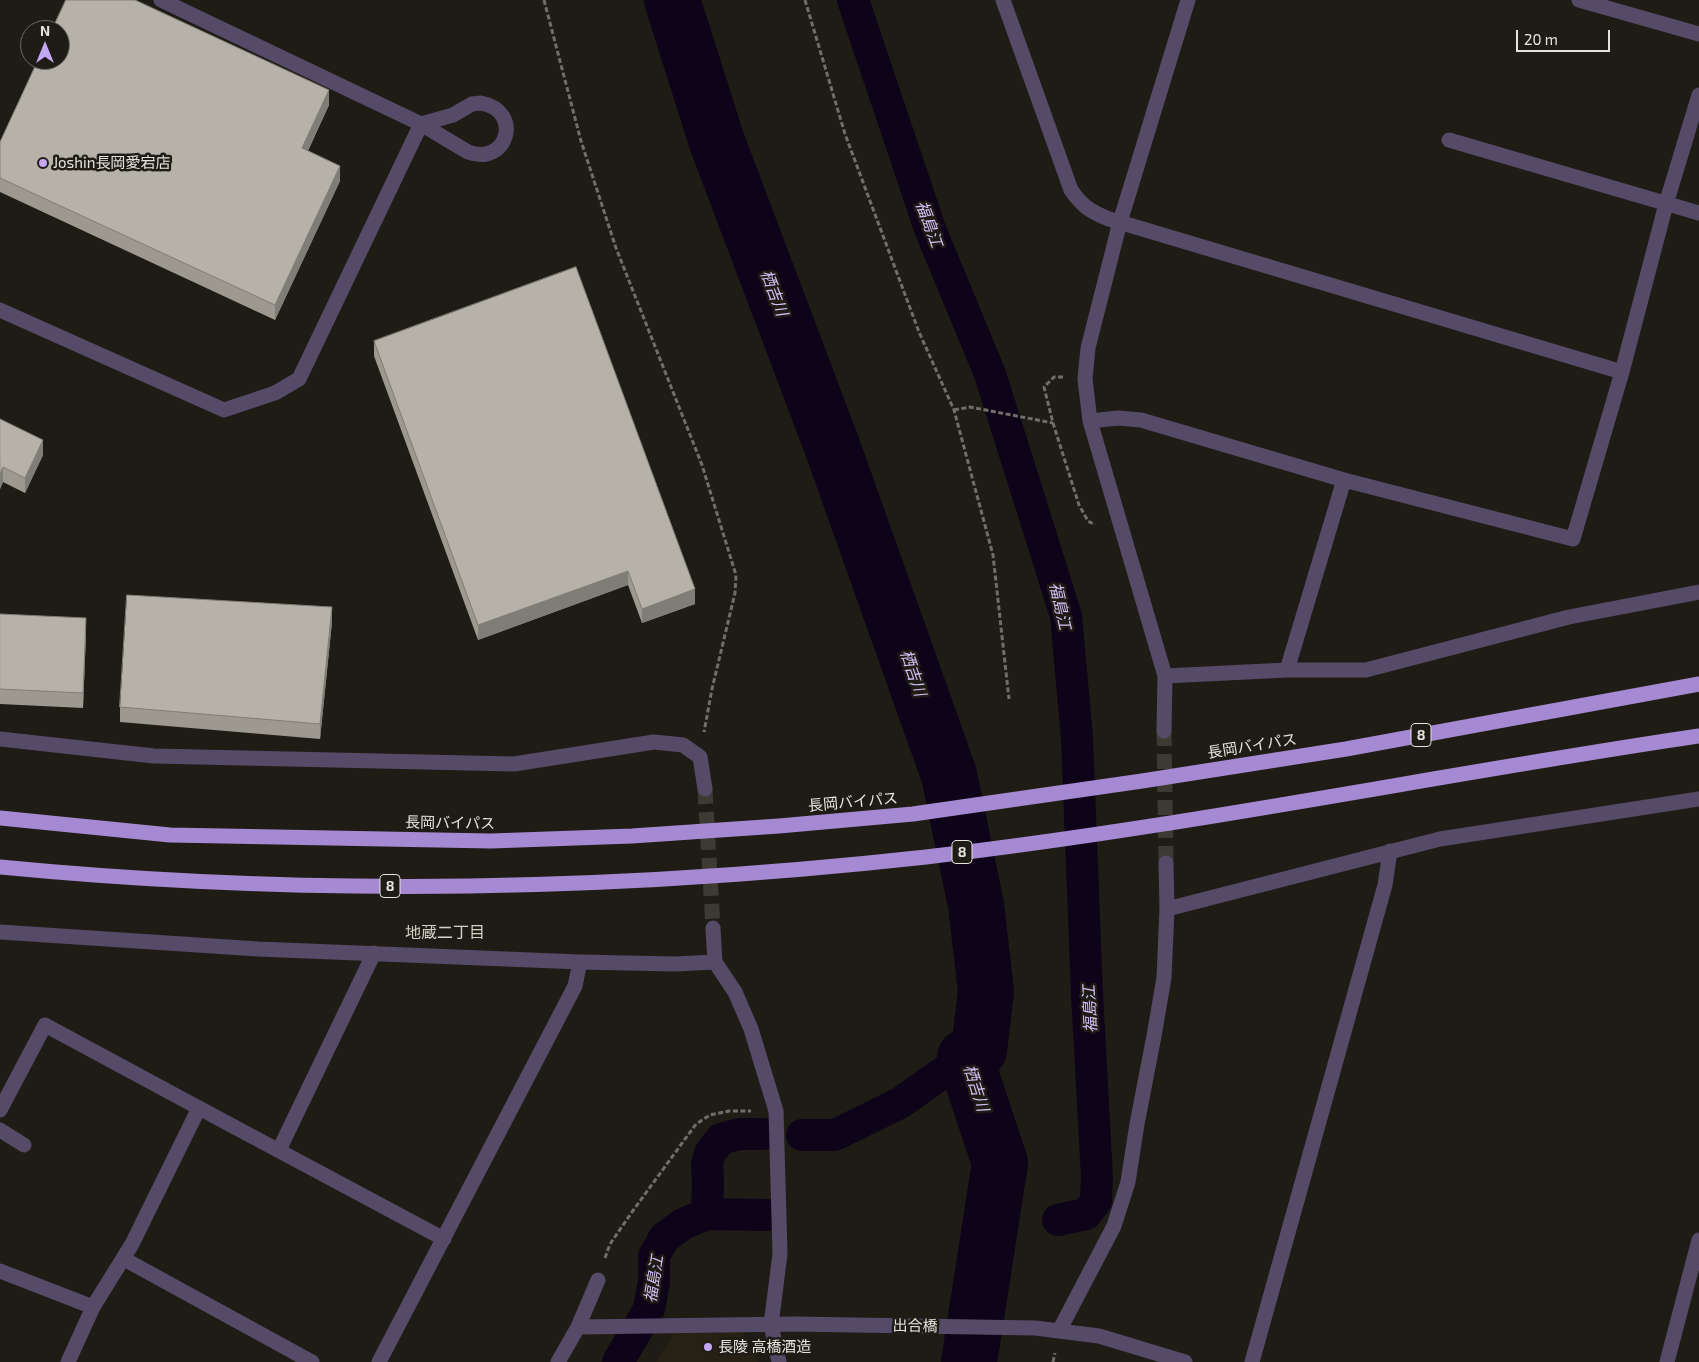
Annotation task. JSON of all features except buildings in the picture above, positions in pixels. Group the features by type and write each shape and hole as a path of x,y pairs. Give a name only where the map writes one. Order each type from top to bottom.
{"highway":[{"name":"長岡バイパス","path":"0,818 170,835 491,842 632,836 779,826 913,814 1142,781 1346,749 1699,684"},
{"name":"8","path":"0,868 81,875 278,884 483,887 636,880 779,870 927,856 1144,827 1579,754 1699,736"}],"street":[{"path":"0,310 224,410 275,393 299,379 421,124 453,115 472,104 480,103 496,108 506,122 505,139 493,152 485,155 476,155 468,152 421,124 162,0"},
{"path":"1003,0 1071,190 1080,204 1093,213 1622,372"},
{"path":"1164,731 1165,676 1090,421 1085,379 1088,348 1120,222 1188,0"},
{"path":"1579,0 1699,34"},
{"path":"1090,421 1118,418 1141,420 1344,480 1573,538 1622,372 1666,204 1699,95"},
{"path":"1449,140 1699,213"},
{"path":"1287,670 1344,480"},
{"path":"1165,676 1287,670 1366,670 1569,617 1699,592"},
{"path":"0,739 154,756 514,764 654,742 683,745 700,757 705,789"},
{"path":"1167,909 1440,839 1699,799"},
{"path":"1252,1362 1385,885 1390,851"},
{"path":"1058,1331 1114,1226 1128,1182 1136,1124 1164,978 1167,909 1166,863"},
{"path":"712,928 715,962 735,992 751,1029 776,1111 780,1254 771,1325 779,1362"},
{"path":"0,932 258,949 580,962 675,964 715,962"},
{"path":"279,1150 374,953"},
{"path":"379,1362 575,986 580,962"},
{"path":"0,1110 45,1025 444,1239"},
{"path":"68,1362 94,1307 124,1259 199,1108"},
{"path":"0,1130 24,1145"},
{"path":"1666,1362 1699,1240"},
{"path":"124,1259 312,1362"},
{"path":"0,1271 94,1307"},
{"path":"558,1362 586,1327 598,1280"},
{"name":"出合橋","path":"586,1327 794,1324 1035,1328 1099,1336 1185,1362"}],"path":[{"path":"544,0 581,141 613,239 702,465 736,576 735,593 712,689 700,757"},
{"path":"805,0 845,134 919,332 954,410 993,555 1009,699"},
{"path":"1054,377 1044,386 1053,423 1079,505 1088,521 1099,528 1122,528"},
{"path":"954,410 970,407 1053,423"},
{"path":"598,1280 610,1244 696,1124 710,1115 729,1111 776,1111"}],"shaded area":[{"name":"長陵 高橋酒造","path":"676,1331 743,1332 758,1362 656,1362"}],"waterway":[{"name":"栖吉川","path":"672,0 717,142 832,446 949,775 976,905 986,991 979,1050 965,1057 1000,1163 969,1362"},
{"name":"福島江","path":"853,0 930,229 990,374 1066,616 1077,738 1087,994 1097,1177 1096,1201 1086,1214 1058,1220"},
{"name":"福島江","path":"802,1135 835,1135 900,1103 965,1057"},
{"name":"福島江","path":"707,1214 707,1164 710,1153 721,1139 739,1134 763,1134"},
{"name":"福島江","path":"618,1362 649,1309 654,1282 654,1256 664,1238 683,1224 707,1214 766,1215"}],"tunnel":[{"path":"1164,731 1166,863"},
{"path":"705,789 713,928"}],"place":[{"name":"Joshin長岡愛宕店","path":"43,163"},
{"name":"長陵 高橋酒造","path":"708,1347"}],"district":[{"name":"地蔵二丁目","path":"445,933"}]}
